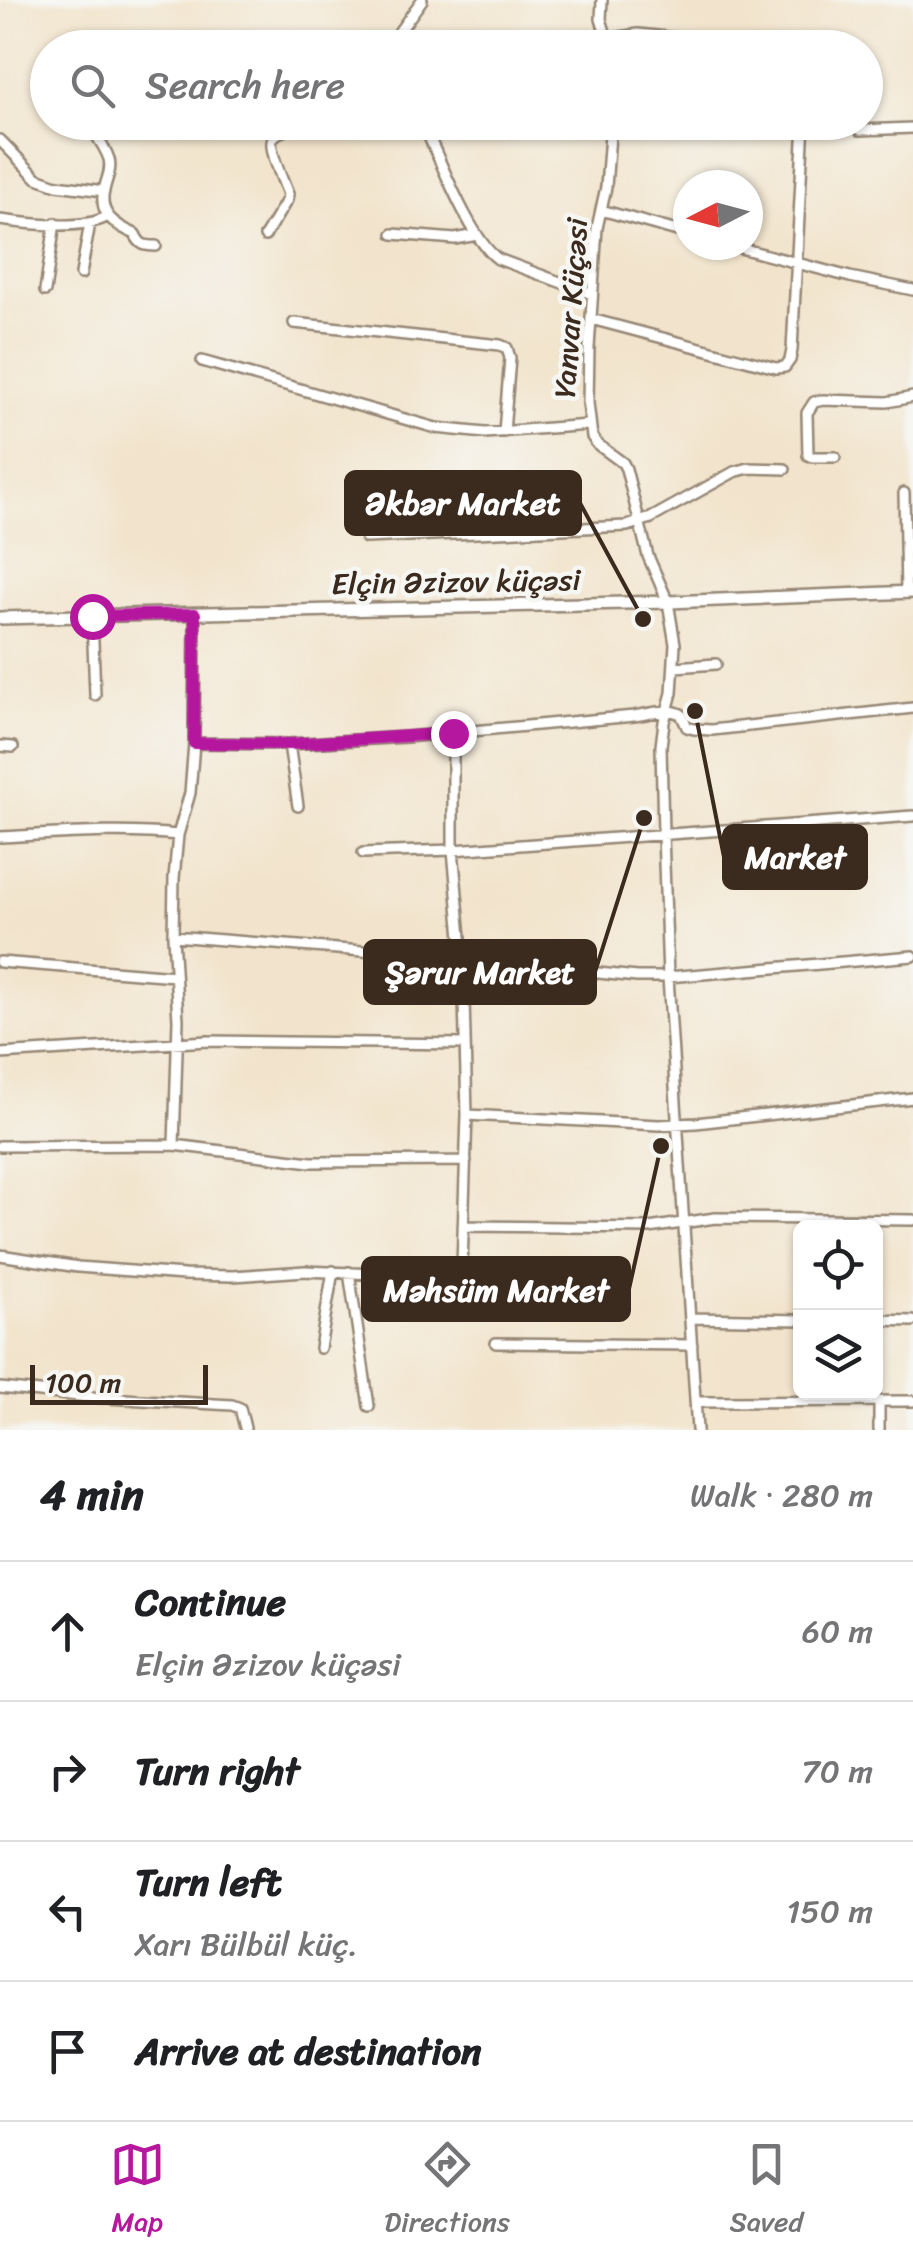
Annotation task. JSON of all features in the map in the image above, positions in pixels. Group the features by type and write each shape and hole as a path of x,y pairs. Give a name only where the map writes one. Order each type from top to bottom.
{"street":[{"path":"400,30 422,0"},
{"path":"602,0 604,30"},
{"path":"883,129 913,128"},
{"path":"0,140 37,178 56,185 104,191"},
{"path":"98,140 109,159 109,179 104,191 108,216 121,229 135,234 140,244 156,246"},
{"path":"265,236 288,200 271,140"},
{"path":"433,140 487,250 498,259 592,294"},
{"name":"Yanvar Küçəsi","path":"609,140 592,294 588,402 596,444 623,462 648,556 674,625 675,667 660,746 668,978 697,1430"},
{"path":"591,320 776,368 785,367 792,350 803,140"},
{"path":"601,210 673,230"},
{"path":"0,220 90,223 108,216"},
{"path":"81,274 90,223"},
{"path":"45,291 55,224"},
{"path":"393,234 455,239 477,236"},
{"path":"763,254 913,290"},
{"path":"294,323 506,348 510,358 504,432"},
{"path":"202,361 420,425 504,432 590,425"},
{"path":"835,456 808,454 807,413 814,402 887,402 913,397"},
{"path":"366,538 613,528 639,523 734,472 785,468"},
{"path":"904,493 909,592"},
{"name":"Elçin Əzizov küçəsi","path":"0,618 668,602 909,592"},
{"path":"174,1145 175,855 190,792 195,614"},
{"path":"92,616 96,694"},
{"path":"675,667 716,664"},
{"path":"194,743 290,744 453,733 669,710 682,714 687,727 712,730 913,708"},
{"path":"0,1255 184,1275 233,1276 305,1270 453,1276 458,1272 462,1264 467,1115 463,959 453,850 453,733"},
{"path":"290,744 298,806"},
{"path":"0,746 13,747"},
{"path":"363,853 453,850 913,816"},
{"path":"0,837 144,831 178,834"},
{"path":"173,936 668,978 913,956"},
{"path":"0,962 175,976"},
{"path":"0,1054 176,1042 465,1044"},
{"path":"467,1115 678,1124 913,1098"},
{"path":"0,1146 174,1145 311,1162 466,1161"},
{"path":"464,1226 648,1228 715,1218 913,1220"},
{"path":"320,1348 333,1271"},
{"path":"349,1272 369,1406"},
{"path":"690,1318 793,1320"},
{"path":"883,1320 913,1321"},
{"path":"496,1343 692,1345"},
{"path":"0,1388 232,1405 240,1408 245,1428"},
{"path":"696,1402 913,1401"},
{"path":"879,1402 879,1430"}],"place":[{"name":"Əkbər Market","path":"643,619"},
{"name":"Market","path":"695,711"},
{"name":"Şərur Market","path":"644,818"},
{"name":"Məhsüm Market","path":"661,1146"}],"route":[{"path":"92,616 195,614 194,743 290,744 453,733"}]}
